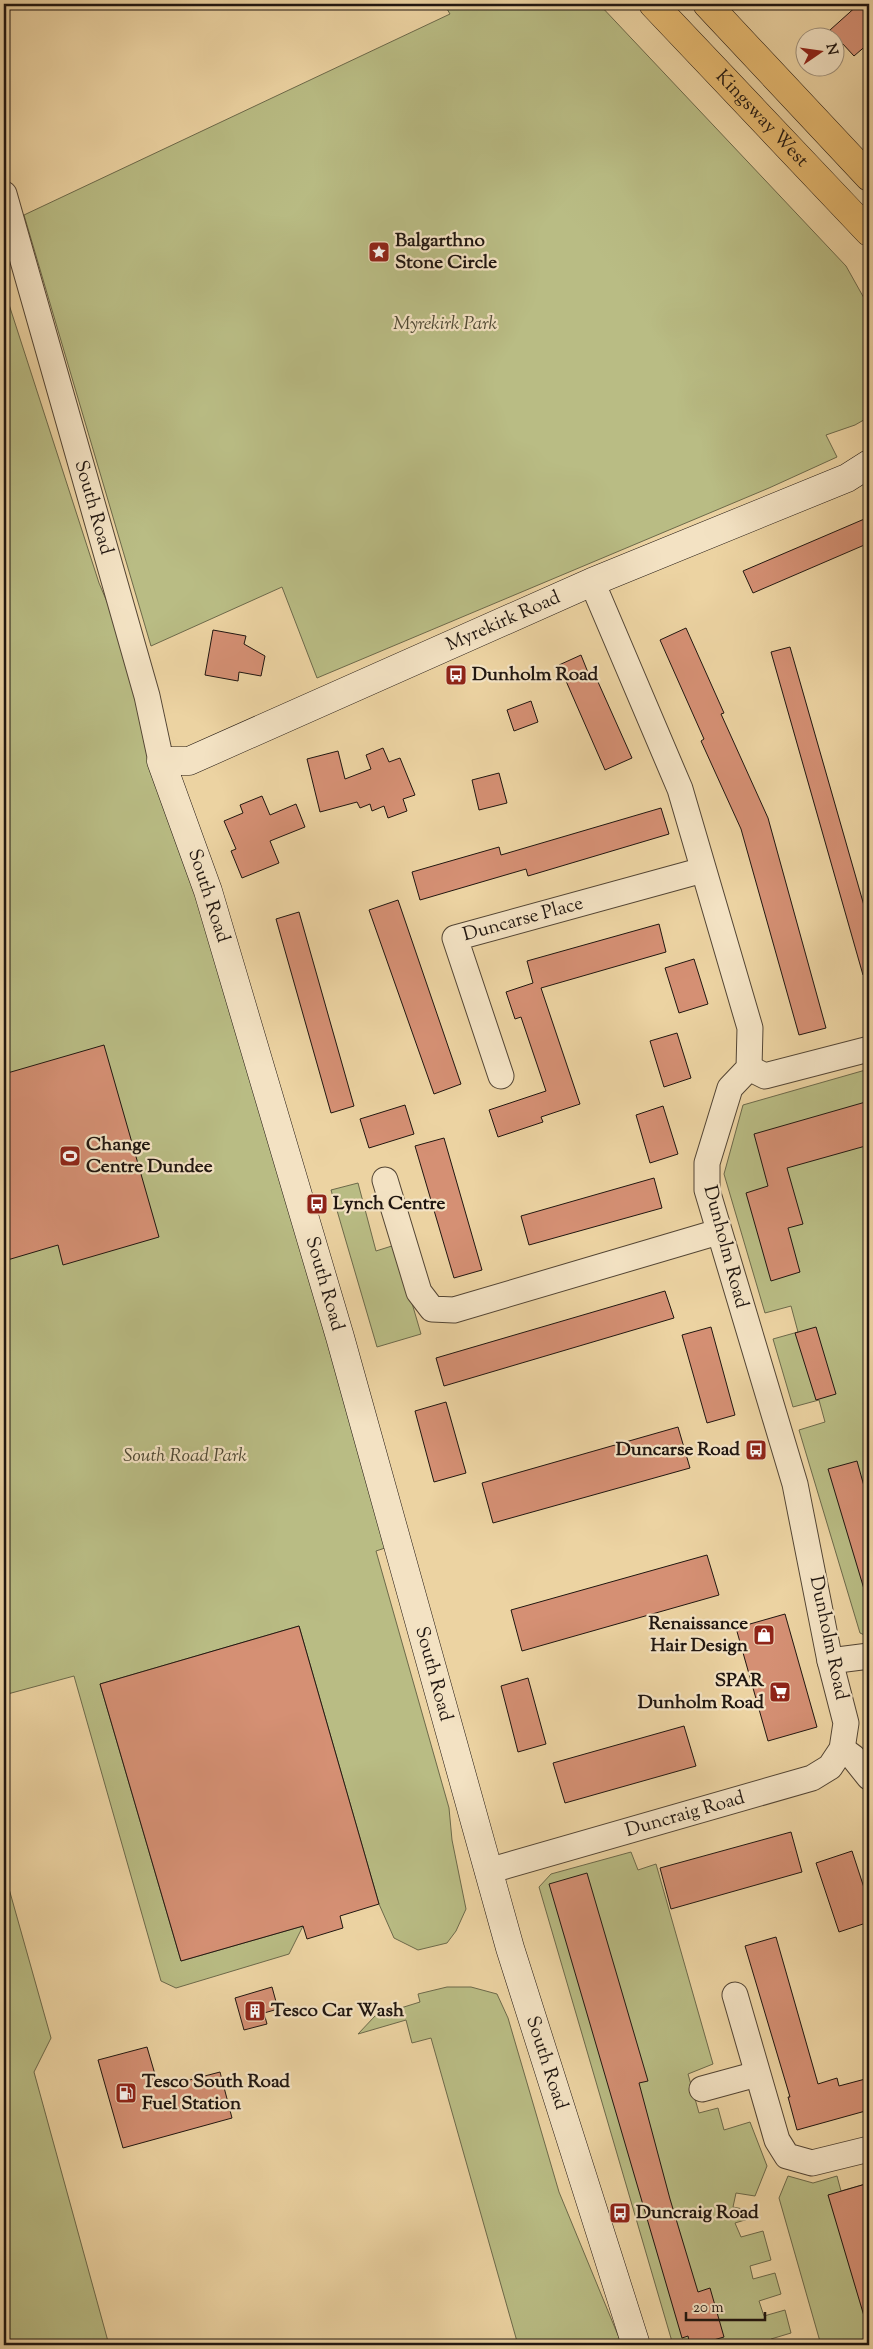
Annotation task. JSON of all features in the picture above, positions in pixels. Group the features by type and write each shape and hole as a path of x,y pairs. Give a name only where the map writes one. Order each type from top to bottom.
{"highway":[{"name":"Kingsway West","path":"653,4 869,232"},
{"name":"Kingsway West","path":"707,4 869,177"}],"street":[{"name":"South Road","path":"4,194 147,696 161,761 208,891 340,1337 488,1871 530,2011 636,2345"},
{"name":"Myrekirk Road","path":"161,761 189,761 592,582 862,473"},
{"path":"592,582 680,789 750,1028 749,1068 765,1076 869,1049"},
{"name":"Duncarse Place","path":"501,1076 455,938 703,870"},
{"name":"Dunholm Road","path":"749,1068 730,1088 707,1164 707,1190 718,1232 795,1484 830,1661 846,1723 842,1749"},
{"path":"385,1180 419,1292 432,1309 454,1310 718,1232"},
{"path":"830,1661 869,1656"},
{"path":"842,1749 853,1757 869,1777"},
{"name":"Duncraig Road","path":"488,1871 812,1778 830,1767 842,1749"},
{"path":"735,1995 776,2140 787,2156 812,2163 869,2148"},
{"path":"702,2089 757,2074"}],"green space":[{"name":"Myrekirk Park","path":"444,4 599,4 846,266 869,307 869,417 855,425 826,435 837,457 769,488 317,678 282,587 151,646 24,215 450,14"},
{"name":"South Road Park","path":"4,289 99,583 147,696 397,1544 376,1551 449,1808 452,1840 466,1909 456,1931 447,1943 418,1950 394,1938 379,1904 299,1626 100,1684 181,1961 303,1926 289,1954 176,1988 161,1981 74,1676 4,1695"},
{"path":"869,1069 869,1637 860,1633 799,1430 825,1422 819,1400 793,1407 773,1339 798,1332 791,1306 765,1313 724,1174 743,1105"},
{"path":"358,1183 376,1251 395,1245 421,1334 377,1347 331,1190"},
{"path":"631,1852 638,1870 656,1864 713,2064 688,2074 699,2113 718,2108 724,2130 750,2122 767,2166 755,2196 736,2193 733,2207 757,2212 758,2216 735,2223 741,2237 763,2231 771,2260 750,2266 753,2279 775,2273 781,2294 759,2301 764,2316 785,2310 791,2333 771,2339 773,2345 673,2345 539,1887 551,1874"},
{"path":"4,1871 51,2038 34,2072 109,2345 4,2345"},
{"path":"447,1987 471,1987 497,1994 508,2018 559,2192 622,2345 518,2345 431,2038 412,2043 406,2020 358,2034 375,2016 420,2002 418,1994"},
{"path":"788,2176 813,2183 837,2176 841,2191 869,2183 869,2345 821,2345 779,2198"}],"building":[{"path":"859,4 869,4 869,43 854,56 846,47 846,28 832,28"},
{"path":"869,517 869,543 753,593 743,571"},
{"path":"686,628 724,713 721,714 768,818 826,1028 799,1035 741,829 701,741 704,739 660,640"},
{"path":"213,630 246,636 244,644 265,656 261,676 239,672 238,681 205,675"},
{"path":"790,647 869,923 869,974 863,975 771,652"},
{"path":"581,655 589,675 594,673 632,758 605,770 559,665"},
{"path":"531,701 538,722 514,731 507,710"},
{"path":"383,748 389,762 400,758 415,795 403,799 407,811 388,818 384,806 372,811 370,804 360,808 357,802 320,812 307,759 338,751 345,779 371,769 366,755"},
{"path":"499,773 507,803 479,810 472,780"},
{"path":"262,796 270,815 296,804 305,827 270,841 279,863 242,878 231,851 236,849 224,821 243,813 240,805"},
{"path":"661,808 669,834 528,876 526,869 420,900 412,872 499,847 501,855"},
{"path":"398,900 461,1084 434,1094 369,910"},
{"path":"299,912 354,1106 331,1113 276,919"},
{"path":"659,924 666,952 541,988 580,1104 541,1117 543,1122 498,1137 489,1110 546,1091 521,1017 515,1019 506,992 533,983 527,961"},
{"path":"694,959 708,1004 679,1013 665,968"},
{"path":"677,1033 691,1078 664,1087 650,1041"},
{"name":"Change Centre Dundee","path":"104,1045 159,1237 63,1265 58,1245 4,1261 4,1074"},
{"path":"869,1101 869,1145 787,1168 803,1224 788,1228 800,1272 771,1281 746,1193 768,1186 754,1134"},
{"path":"405,1105 414,1134 369,1148 360,1119"},
{"path":"663,1106 678,1154 650,1163 636,1115"},
{"path":"444,1138 482,1270 454,1278 415,1146"},
{"path":"654,1178 662,1208 529,1245 521,1216"},
{"path":"665,1291 674,1318 444,1386 436,1358"},
{"path":"711,1327 735,1415 707,1423 682,1335"},
{"path":"816,1327 836,1394 816,1400 795,1333"},
{"path":"446,1402 466,1473 434,1482 415,1411"},
{"path":"678,1427 690,1468 493,1523 482,1483"},
{"path":"857,1461 869,1504 869,1588 864,1589 828,1469"},
{"path":"707,1555 719,1595 522,1651 511,1610"},
{"name":"SPAR Dunholm Road","path":"785,1614 817,1727 768,1741 736,1628"},
{"path":"299,1626 379,1904 340,1916 343,1928 307,1939 303,1926 181,1961 100,1684"},
{"path":"528,1678 546,1744 518,1752 501,1686"},
{"path":"684,1726 696,1766 565,1803 553,1763"},
{"path":"791,1832 802,1872 671,1909 660,1868"},
{"path":"852,1851 869,1903 869,1922 839,1932 816,1863"},
{"path":"587,1873 648,2081 639,2083 670,2199 698,2292 710,2288 724,2337 696,2345 690,2345 688,2336 682,2338 549,1884"},
{"path":"776,1937 818,2084 837,2078 839,2086 869,2078 869,2110 797,2130 788,2097 790,2097 745,1946"},
{"name":"Tesco Car Wash","path":"272,1987 278,2009 264,2013 267,2024 244,2030 235,1998"},
{"path":"147,2047 159,2088 220,2072 232,2118 123,2148 98,2060"},
{"path":"869,2183 869,2315 864,2316 828,2195"}],"place":[{"name":"Balgarthno Stone Circle","path":"379,252"},
{"name":"Dunholm Road","path":"456,675"},
{"name":"Change Centre Dundee","path":"70,1156"},
{"name":"Lynch Centre","path":"317,1204"},
{"name":"Duncarse Road","path":"756,1450"},
{"name":"Renaissance Hair Design","path":"764,1635"},
{"name":"SPAR Dunholm Road","path":"780,1692"},
{"name":"Tesco Car Wash","path":"255,2011"},
{"name":"Tesco South Road Fuel Station","path":"126,2093"},
{"name":"Duncraig Road","path":"620,2213"}]}
